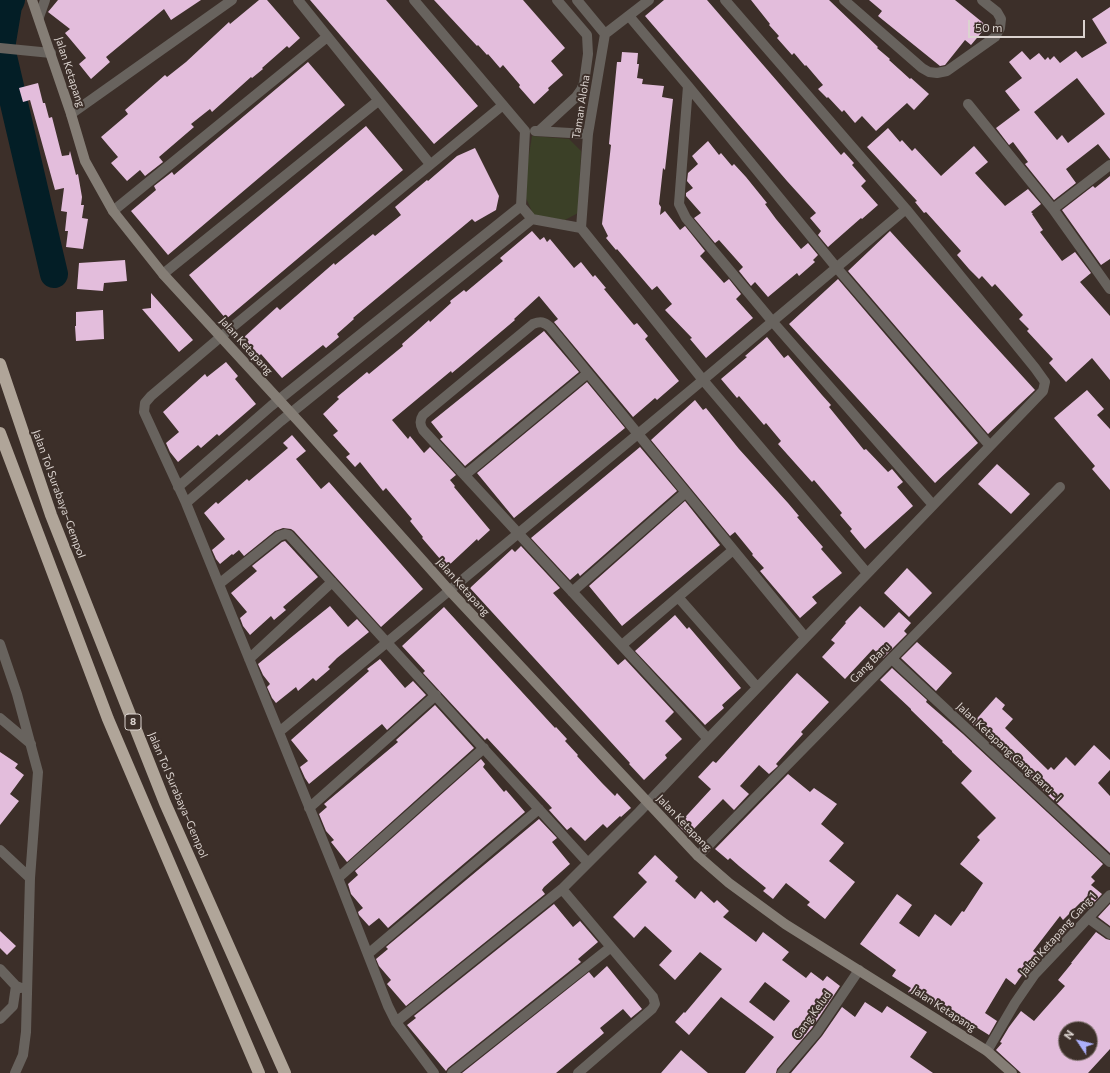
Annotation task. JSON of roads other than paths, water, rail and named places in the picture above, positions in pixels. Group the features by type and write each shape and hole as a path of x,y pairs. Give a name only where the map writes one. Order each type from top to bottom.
{"highway":[{"name":"Jalan Tol Surabaya–Gempol","path":"0,364 51,515 165,803 286,1073"},
{"name":"8","path":"0,433 108,719 259,1073"}],"street":[{"name":"Jalan Ketapang","path":"32,0 51,53 85,161 113,211 163,274 291,413 449,590 647,803 698,856 729,883 785,924 987,1051 1012,1073"},
{"path":"39,17 45,0"},
{"path":"71,114 232,0"},
{"path":"298,0 430,164"},
{"path":"414,0 525,131 521,206 532,219 581,228 703,380 867,573"},
{"name":"Taman Aloha","path":"539,131 576,97 581,90 584,83 588,54 587,35 557,0"},
{"path":"576,0 605,34 649,0"},
{"path":"396,1022 562,889 647,803 1043,391 1045,382 1036,368 906,209 726,0"},
{"path":"844,0 922,68 929,72 937,73 947,71 995,37 1000,28 1000,19 997,12 982,0"},
{"path":"629,16 836,267 990,446"},
{"name":"Taman Aloha","path":"581,228 588,134 605,34"},
{"path":"113,211 327,37"},
{"path":"0,48 51,53"},
{"path":"688,86 679,204 686,218 772,321 933,505"},
{"path":"163,274 378,101"},
{"path":"968,104 1053,209 1110,289"},
{"path":"434,1073 396,1022 388,1006 338,878 186,503 144,412 145,403 151,396 221,336 503,105"},
{"path":"525,131 588,134"},
{"path":"1053,209 1110,165"},
{"path":"178,487 279,400 521,206"},
{"path":"279,732 703,380 906,209"},
{"path":"186,503 291,413 532,219"},
{"path":"708,739 421,427 420,419 423,415 533,324 542,322 550,327 805,637"},
{"path":"465,475 588,373"},
{"name":"Gang Baru","path":"698,856 1060,487"},
{"path":"572,592 686,492"},
{"path":"219,584 279,536 285,534 292,538 588,863"},
{"path":"622,645 733,550"},
{"path":"249,659 332,582"},
{"path":"678,597 757,687"},
{"path":"0,644 17,694 38,772 30,878 26,1032 23,1055 15,1073"},
{"name":"Jalan Ketapang Gang Baru - I","path":"892,659 1110,862"},
{"path":"309,808 436,695"},
{"path":"0,718 31,744"},
{"path":"338,878 484,748"},
{"path":"368,954 539,808"},
{"path":"0,850 30,878"},
{"path":"562,889 653,997 655,1004 649,1012 578,1073"},
{"name":"Jalan Ketapang Gang 1","path":"987,1051 1015,1003 1035,974 1110,895"},
{"path":"1088,918 1110,934"},
{"path":"452,1073 611,947"},
{"path":"0,969 16,986 27,990"},
{"name":"Gang Kelud","path":"782,1073 817,1032 859,970"},
{"path":"0,1019 13,1006 16,986"}],"waterway":[{"path":"11,0 8,6 1,48 54,274"}]}
